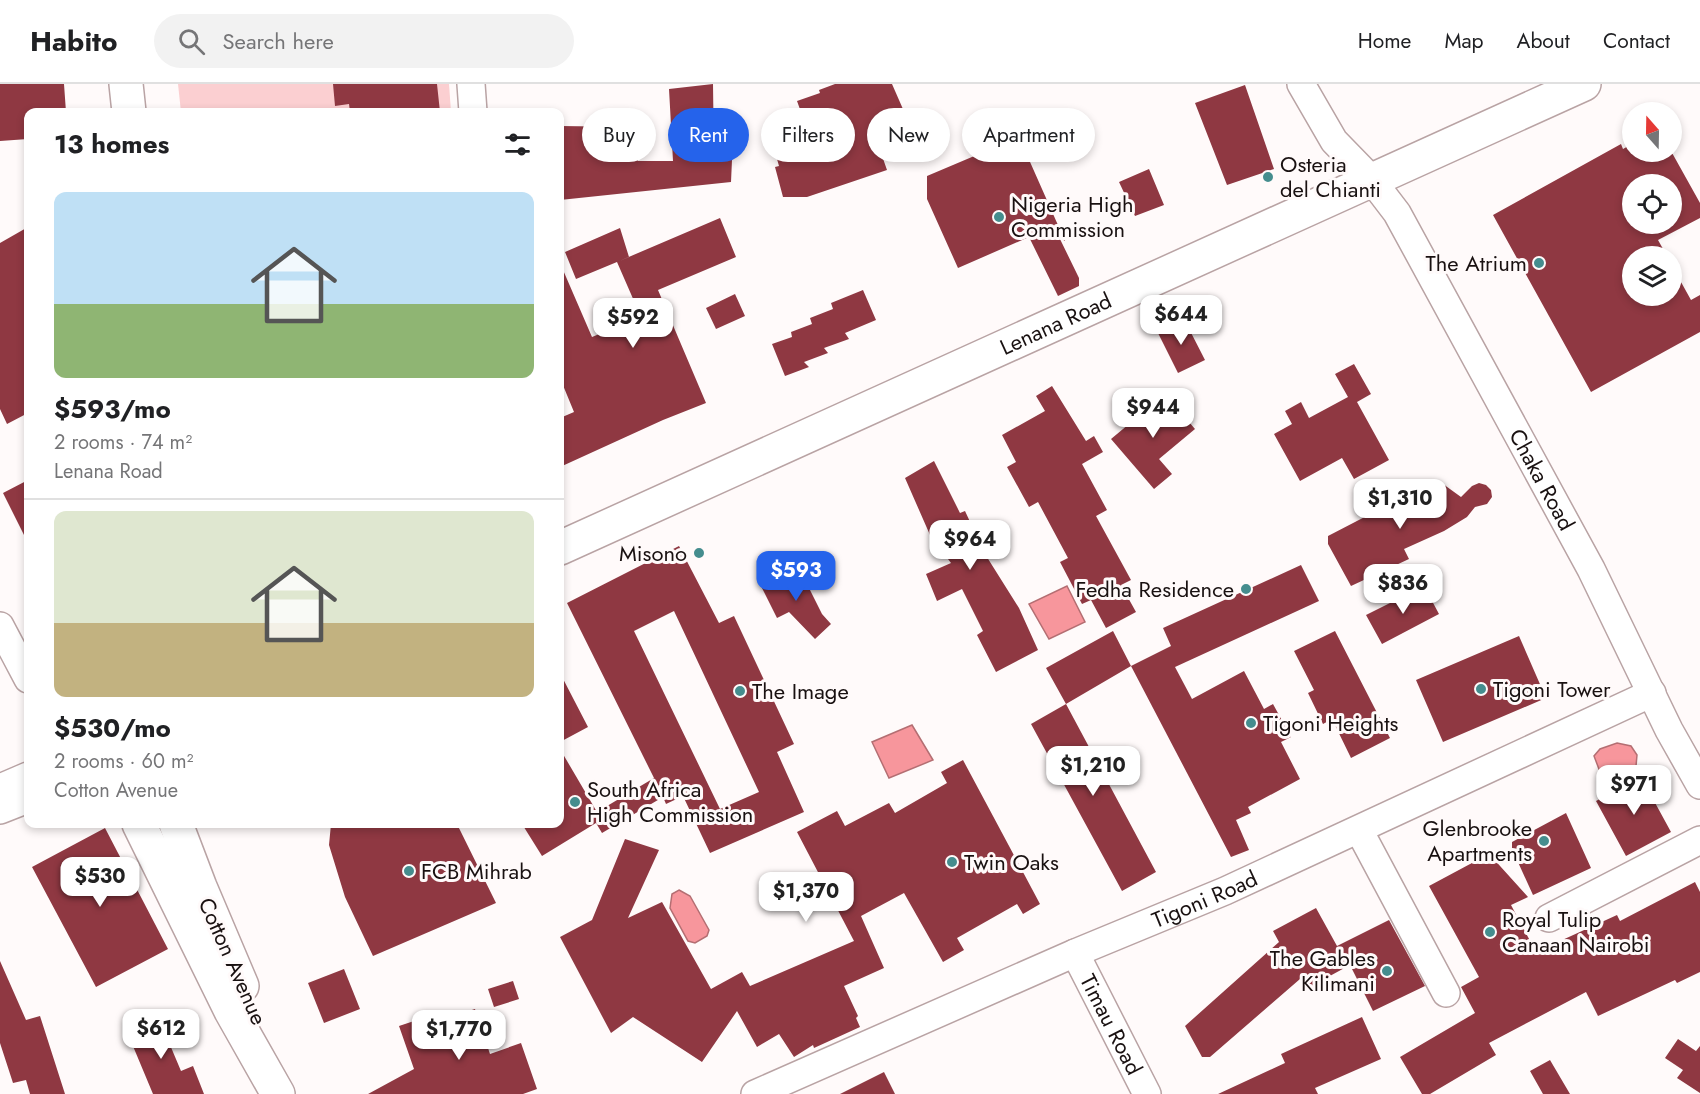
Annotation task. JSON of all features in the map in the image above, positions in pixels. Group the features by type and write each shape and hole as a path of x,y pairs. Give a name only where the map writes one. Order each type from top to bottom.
{"street":[{"path":"126,84 129,108"},
{"path":"471,84 473,108"},
{"name":"Chaka Road","path":"1301,84 1334,141 1371,179 1396,213 1591,569 1669,730 1700,785"},
{"name":"Lenana Road","path":"564,546 1584,84"},
{"path":"0,626 24,671"},
{"name":"Tigoni Road","path":"755,1094 1075,953 1225,891 1652,693"},
{"path":"0,788 24,778"},
{"path":"0,810 24,801"},
{"name":"Cotton Avenue","path":"141,828 231,1011 278,1094"},
{"name":"Cotton Avenue","path":"178,828 235,973 298,1094"},
{"path":"1359,830 1446,993"},
{"path":"1549,918 1700,840"},
{"name":"Timau Road","path":"1075,953 1147,1094"}],"shaded area":[{"path":"178,84 449,84 451,108 181,108"},
{"path":"1067,586 1085,622 1049,639 1029,604"},
{"path":"912,725 933,760 889,778 872,742"},
{"path":"1617,743 1631,746 1637,755 1636,766 1627,778 1616,780 1602,777 1594,756 1600,749"},
{"path":"679,890 690,896 709,930 707,936 695,943 688,941 670,908 672,894"}],"building":[{"path":"0,84 64,84 66,108 24,108 24,139 0,141"},
{"path":"333,84 437,84 440,108 350,108 349,104 335,106"},
{"path":"713,84 713,108 670,108 669,89"},
{"path":"835,84 892,84 902,108 867,108 867,162 884,162 887,170 807,197 783,197 775,167 779,166 778,162 855,162 855,108 800,108 797,101 820,93 819,90"},
{"path":"1245,85 1274,169 1227,185 1195,103"},
{"path":"564,126 582,126 582,162 732,162 731,182 564,200"},
{"path":"1621,144 1622,162 1677,162 1700,203 1700,218 1682,227 1682,174 1622,174 1622,234 1669,234 1658,240 1661,246 1622,246 1622,306 1682,306 1682,284 1691,300 1700,295 1700,332 1591,392 1493,215"},
{"path":"962,161 1030,162 1065,241 1059,237 1079,278 1079,286 1058,296 1029,237 958,268 927,199 927,176"},
{"path":"1149,169 1164,205 1135,216 1119,182"},
{"path":"720,218 736,257 658,290 706,403 564,465 564,416 574,412 564,388 564,272 592,337 641,317 617,262"},
{"path":"620,228 629,257 576,279 565,252"},
{"path":"24,229 24,415 7,424 0,409 0,243"},
{"path":"863,290 876,320 845,333 849,339 824,348 828,353 804,362 809,367 785,376 772,344 792,337 791,332 812,324 810,318 833,309 831,303"},
{"path":"735,294 745,316 716,329 706,308"},
{"path":"1184,319 1205,360 1178,373 1157,331"},
{"path":"1354,364 1371,394 1357,402 1389,460 1354,479 1342,458 1300,481 1274,434 1292,424 1285,411 1301,402 1309,418 1348,397 1335,374"},
{"path":"1052,386 1086,441 1094,436 1103,452 1082,464 1107,510 1096,516 1131,580 1121,585 1136,612 1106,628 1091,600 1082,604 1060,562 1068,558 1038,502 1029,507 1007,467 1016,462 1002,435 1045,411 1036,396"},
{"path":"1165,394 1195,429 1159,459 1172,474 1154,489 1111,439"},
{"path":"934,461 960,513 965,511 985,554 1019,608 1038,650 996,672 977,635 983,631 962,589 937,601 926,574 951,563 930,535 905,478"},
{"path":"24,482 24,535 3,493"},
{"path":"1479,483 1491,490 1492,497 1487,504 1475,507 1467,517 1444,531 1404,549 1409,559 1351,586 1328,544 1328,536 1382,508 1384,511 1423,492 1428,503 1443,484 1461,497 1472,486"},
{"path":"679,546 719,623 734,616 794,744 777,752 804,812 710,853 683,796 666,804 663,797 602,833 596,823 542,856 524,828 564,828 564,756 597,812 654,778 567,603","holes":["674,611 759,792 720,809 634,631"]},
{"path":"1301,565 1319,601 1175,667 1192,699 1244,671 1264,709 1273,704 1291,737 1281,742 1300,779 1248,807 1251,813 1236,820 1249,850 1231,857 1131,666 1171,646 1163,628"},
{"path":"799,568 822,614 831,624 815,639 789,612 777,618 761,586"},
{"path":"1424,586 1439,614 1382,644 1366,615"},
{"path":"1113,631 1131,666 1066,704 1046,668"},
{"name":"Tigoni Heights","path":"1335,631 1390,738 1351,758 1332,719 1323,724 1308,693 1314,690 1294,651"},
{"name":"Tigoni Tower","path":"1519,636 1546,698 1443,742 1416,680"},
{"name":"South Africa High Commission","path":"564,681 588,727 564,740"},
{"path":"1066,704 1156,872 1122,891 1031,724"},
{"path":"963,760 1040,904 1023,914 1017,904 957,938 964,950 943,962 904,893 861,916 884,968 844,986 858,1016 856,1018 860,1027 814,1048 813,1045 794,1057 779,1034 757,1047 737,1011 702,1062 633,1017 611,1033 560,937 592,920 625,839 659,850 628,918 662,902 711,989 742,972 750,986 854,941 797,832 837,811 845,826 889,803 895,813 947,783 941,772"},
{"name":"Glenbrooke Apartments","path":"1641,777 1671,832 1626,856 1596,801"},
{"name":"Glenbrooke Apartments","path":"1566,813 1591,868 1533,895 1512,849 1512,842"},
{"path":"105,828 168,949 96,987 32,867"},
{"name":"FCB Mihrab","path":"331,828 459,828 496,903 373,956 345,897 329,845"},
{"path":"1485,856 1491,856 1528,897 1511,905 1536,952 1617,915 1620,921 1695,882 1700,892 1700,972 1677,983 1675,980 1598,1016 1586,992 1489,1043 1496,1055 1430,1094 1422,1094 1400,1057 1475,1013 1461,987 1479,977 1429,886"},
{"path":"1316,908 1337,946 1389,920 1425,986 1373,1011 1350,965 1306,989 1300,979 1210,1057 1202,1057 1185,1026 1279,942 1273,931"},
{"path":"0,961 26,1020 40,1016 65,1094 30,1094 26,1080 13,1083 0,1043"},
{"path":"344,969 360,1009 324,1023 308,983"},
{"path":"513,981 519,999 494,1007 488,989"},
{"path":"475,1009 490,1054 521,1043 537,1089 523,1094 368,1094 414,1069 399,1026 429,1016 431,1023"},
{"path":"157,1014 181,1071 193,1066 204,1094 153,1094 125,1027"},
{"path":"1362,1017 1381,1059 1315,1088 1318,1094 1218,1094 1285,1063 1281,1054"},
{"path":"1678,1039 1696,1051 1700,1046 1700,1093 1677,1078 1683,1070 1665,1058"},
{"path":"1550,1060 1570,1094 1543,1094 1530,1071"},
{"path":"884,1072 895,1094 840,1094"}],"place":[{"name":"Osteria del Chianti","path":"1268,177"},
{"name":"Nigeria High Commission","path":"999,217"},
{"name":"The Atrium","path":"1539,263"},
{"name":"Misono","path":"699,553"},
{"name":"Fedha Residence","path":"1246,589"},
{"name":"Tigoni Tower","path":"1481,689"},
{"name":"The Image","path":"740,691"},
{"name":"Tigoni Heights","path":"1251,723"},
{"name":"South Africa High Commission","path":"575,802"},
{"name":"Glenbrooke Apartments","path":"1544,841"},
{"name":"Twin Oaks","path":"952,862"},
{"name":"FCB Mihrab","path":"409,871"},
{"name":"Royal Tulip Canaan Nairobi","path":"1490,932"},
{"name":"The Gables Kilimani","path":"1387,971"}]}
